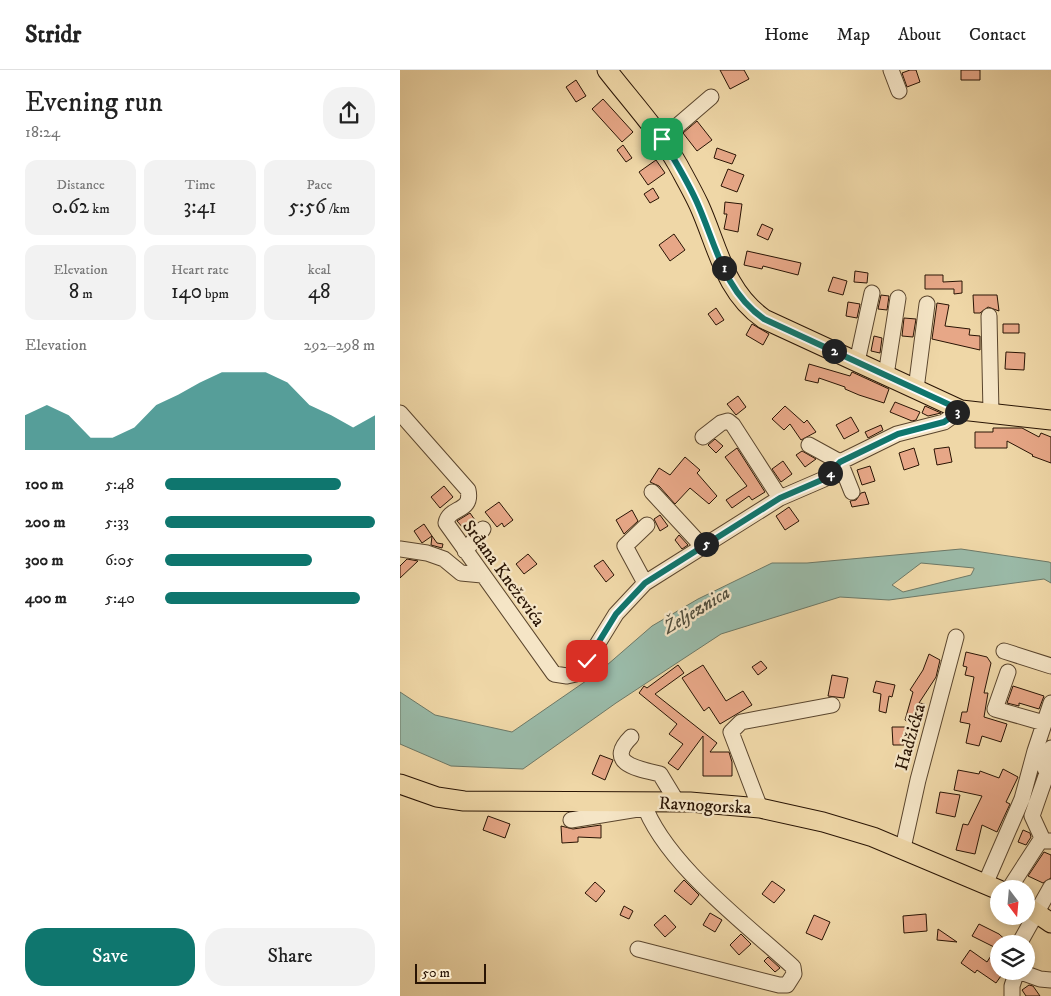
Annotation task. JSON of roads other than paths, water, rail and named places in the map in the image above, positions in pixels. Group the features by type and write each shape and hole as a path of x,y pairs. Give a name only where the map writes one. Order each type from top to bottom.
{"main road":[{"path":"607,70 662,139 699,205 722,266 739,298 764,319 961,410 1051,420"},
{"name":"Ravnogorska","path":"400,784 437,797 464,800 644,805 677,802 760,808 823,822 903,848 990,885"}],"street":[{"path":"891,70 899,91"},
{"path":"662,139 711,97"},
{"path":"857,362 872,293"},
{"path":"886,375 898,298"},
{"path":"916,389 927,304"},
{"path":"989,316 991,413"},
{"name":"Srđana Kneževića","path":"400,413 468,490 470,497 468,504 449,516 446,523 464,551 554,674 567,676 576,674 616,614 645,583 780,498 824,479 840,462 898,434 944,422 961,410"},
{"path":"703,437 721,423 728,421 733,425 780,498"},
{"path":"809,445 840,462 852,492"},
{"path":"652,492 702,546"},
{"path":"645,583 625,546 647,525"},
{"path":"464,551 483,528"},
{"path":"400,549 427,553 444,559 461,573 482,575"},
{"name":"Hadžićka","path":"903,848 918,780 956,638"},
{"path":"1004,651 1051,666"},
{"path":"1008,672 995,709 1044,723"},
{"path":"994,880 1051,703"},
{"path":"760,808 731,732 741,722 832,705"},
{"path":"631,737 622,746 621,753 624,762 633,768 660,774 677,802"},
{"path":"1047,841 1032,816 1047,773 1044,766 1051,748"},
{"path":"571,820 644,805 650,820 690,872 793,967 794,974 787,986 779,986 638,948"},
{"path":"1015,880 1040,841 1047,841"},
{"path":"1025,935 1051,887"},
{"path":"1038,913 1051,897"},
{"path":"1035,977 1051,980"},
{"path":"1012,996 1014,980"}],"water":[{"name":"Željeznica","path":"961,549 1049,562 1051,563 1051,583 1044,579 889,600 840,597 721,634 616,703 523,769 451,766 400,744 400,692 435,715 512,732 599,672 652,626 698,599 772,563 807,563","holes":["921,563 974,568 971,575 903,592 892,585"]}]}
